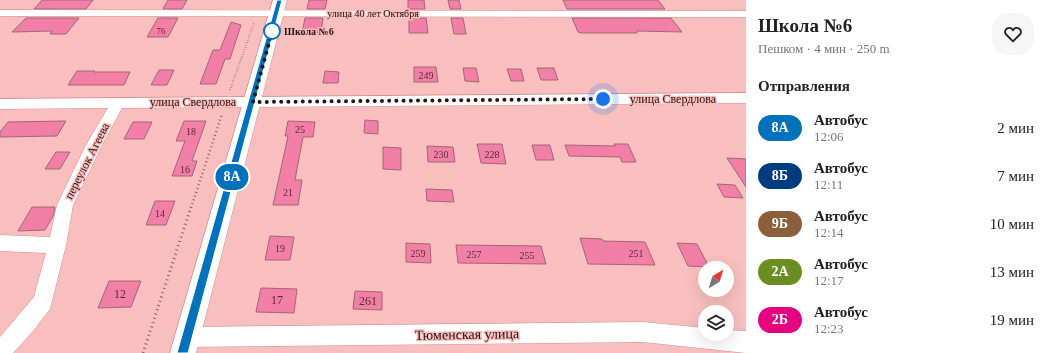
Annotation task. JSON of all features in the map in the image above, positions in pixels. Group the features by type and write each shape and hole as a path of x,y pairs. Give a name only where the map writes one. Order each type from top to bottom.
{"street":[{"path":"0,10 10,0"},
{"path":"185,345 253,102 271,9"},
{"name":"улица 40 лет Октября","path":"0,13 271,9 746,14"},
{"name":"улица Свердлова","path":"0,104 746,98"},
{"name":"переулок Агеева","path":"0,352 26,324 43,302 65,204 94,145 118,102"},
{"path":"0,243 57,245"},
{"name":"Тюменская улица","path":"185,345 643,332 746,342"}],"path":[{"path":"143,353 226,102 271,9"}],"building":[{"path":"42,0 93,0 86,9 34,9"},
{"path":"168,0 187,0 182,9 163,9"},
{"path":"309,0 327,0 325,9 307,9"},
{"path":"408,0 424,0 425,9 408,9"},
{"path":"448,0 459,0 461,9 450,9"},
{"path":"563,0 658,0 665,9 567,9"},
{"path":"26,18 79,18 66,34 50,34 52,31 12,32"},
{"path":"158,18 178,18 168,37 147,37"},
{"path":"305,18 323,18 321,33 302,33"},
{"path":"409,18 426,18 428,33 409,33"},
{"path":"451,18 463,18 466,34 454,34"},
{"path":"572,18 671,18 682,32 637,31 637,33 581,33 578,32"},
{"path":"231,22 241,25 230,59 225,59 216,84 200,84 213,50 220,50"},
{"path":"414,67 436,67 438,82 414,82"},
{"path":"463,68 476,68 479,82 465,81"},
{"path":"537,68 554,68 558,80 541,80"},
{"path":"507,69 521,69 524,81 511,81"},
{"path":"159,70 174,70 167,85 151,85"},
{"path":"77,71 130,72 124,85 68,85"},
{"path":"325,71 339,72 338,83 323,83"},
{"path":"365,120 378,121 378,134 364,133"},
{"path":"66,121 57,136 0,137 0,132 8,122"},
{"path":"184,121 206,121 192,161 197,161 192,176 172,176 185,141 176,141"},
{"path":"288,121 315,122 313,137 303,137 295,180 302,180 298,205 273,205 288,136 285,136"},
{"path":"133,122 152,122 144,139 124,139"},
{"path":"477,144 502,144 506,164 481,163"},
{"path":"614,144 628,144 636,162 622,162 620,157 569,156 565,145 615,146"},
{"path":"532,145 550,145 554,160 536,160"},
{"path":"427,146 453,147 455,162 428,162"},
{"path":"383,147 401,148 401,170 383,169"},
{"path":"56,152 70,152 60,169 45,169"},
{"path":"727,158 746,159 746,187"},
{"path":"717,184 735,185 743,198 724,197"},
{"path":"426,189 452,190 454,202 427,201"},
{"path":"155,201 175,201 166,225 146,225"},
{"path":"32,207 55,207 53,216 45,230 18,231"},
{"path":"270,236 294,237 290,260 265,260"},
{"path":"580,238 602,239 603,241 645,242 655,265 588,264"},
{"path":"406,243 430,244 431,263 406,262"},
{"path":"677,243 697,244 706,261 698,261 698,266 688,266"},
{"path":"456,245 541,246 546,264 458,263"},
{"path":"109,281 141,281 131,307 98,308"},
{"path":"261,288 297,289 294,313 256,312"},
{"path":"355,291 382,292 382,310 353,309"}],"bus line":[{"name":"8А","path":"183,353 280,0"}],"place":[{"name":"Школа №6","path":"272,31"}],"route":[{"path":"272,31 273,28 253,102 603,99"}]}
